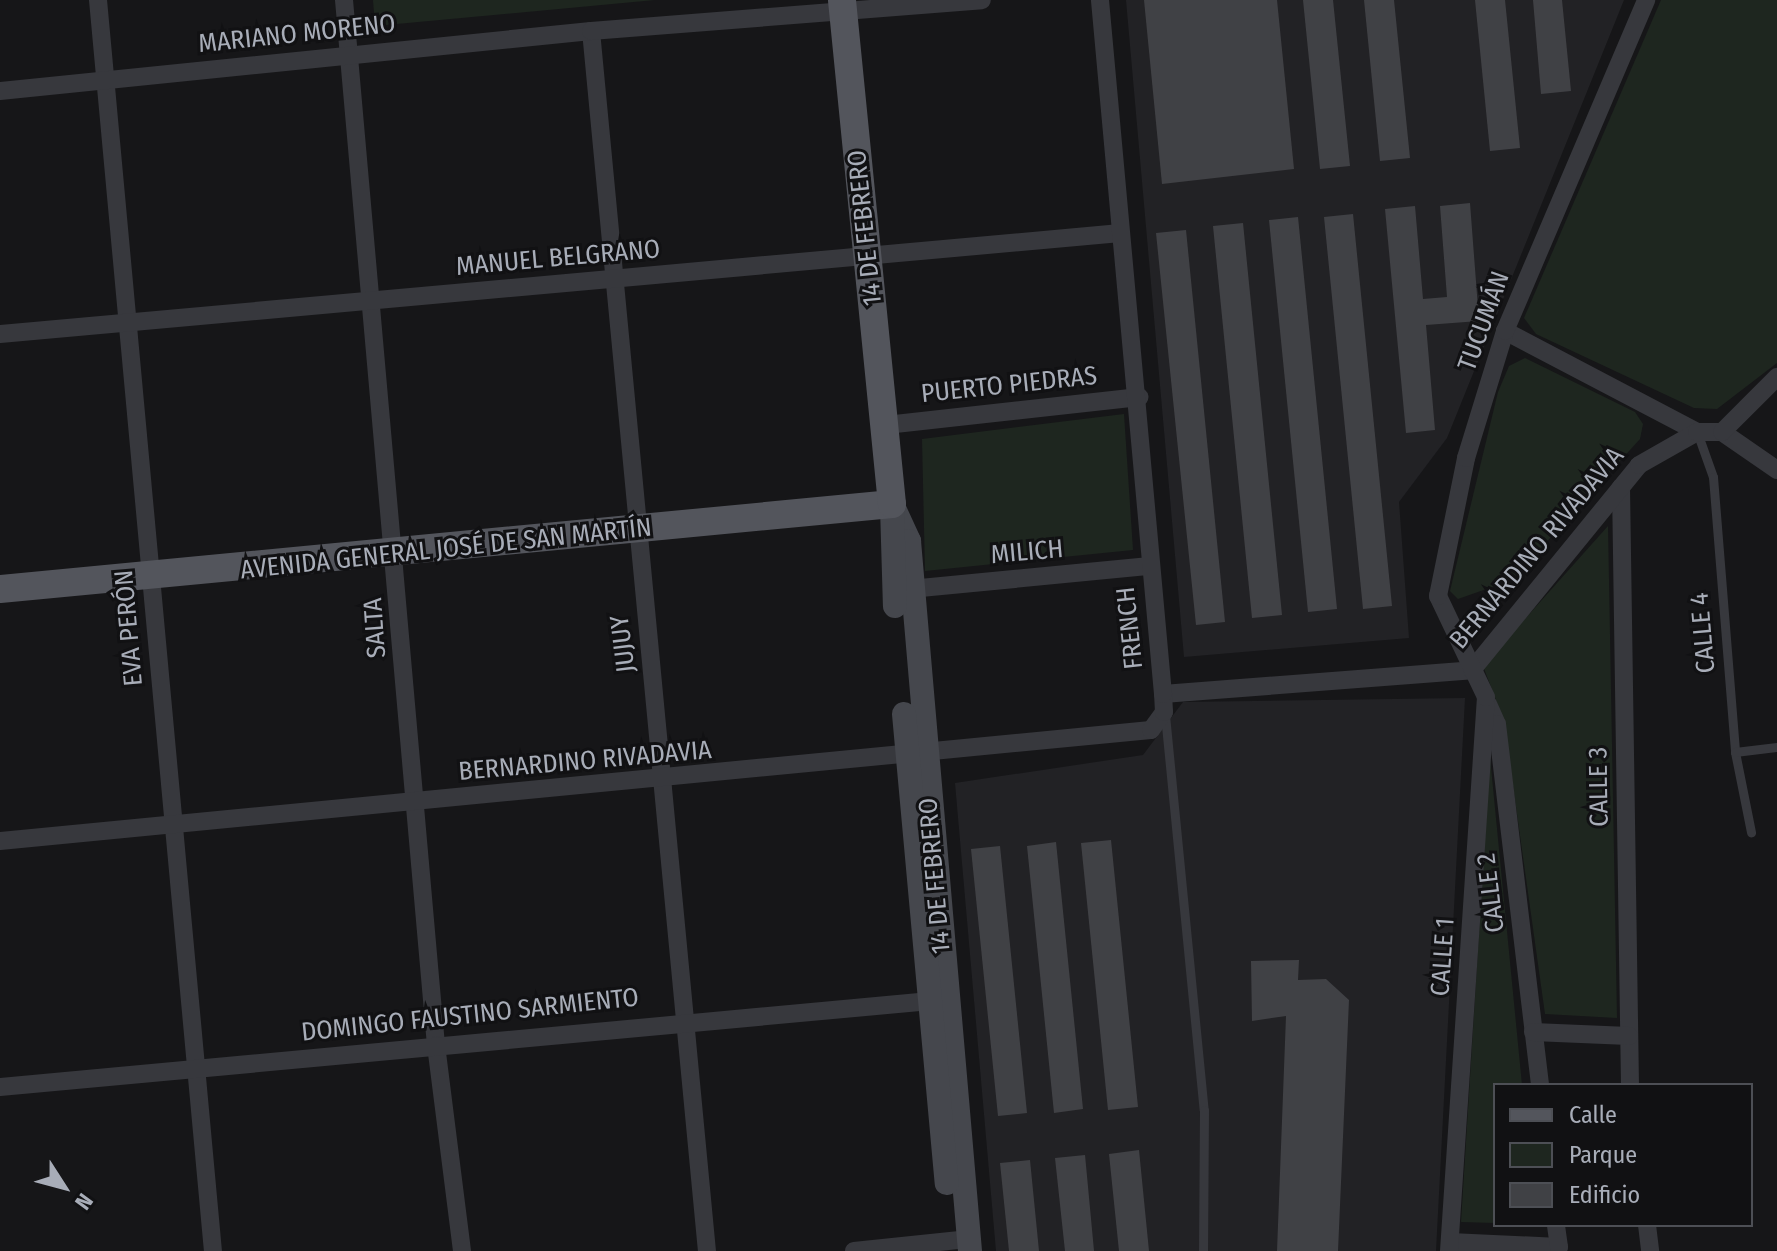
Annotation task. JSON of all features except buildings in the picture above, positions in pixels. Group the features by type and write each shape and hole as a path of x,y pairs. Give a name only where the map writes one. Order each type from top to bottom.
{"main road":[{"name":"14 DE FEBRERO","path":"842,6 886,425 936,1000 961,1245"},
{"name":"14 DE FEBRERO","path":"892,504 909,541 916,758"},
{"name":"AVENIDA GENERAL JOSÉ DE SAN MARTÍN","path":"0,589 395,555 892,504"}],"street":[{"name":"EVA PERÓN","path":"98,0 125,324 198,1067 213,1251"},
{"name":"SALTA","path":"344,0 436,1045 462,1251"},
{"name":"MARIANO MORENO","path":"0,91 842,6 982,0"},
{"name":"FRENCH","path":"1100,0 1120,233 1139,397 1150,566 1164,703"},
{"name":"TUCUMÁN","path":"1472,670 1438,596 1466,458 1505,331 1646,0"},
{"name":"JUJUY","path":"591,31 616,279 636,531 665,781 683,1020 707,1251"},
{"name":"MANUEL BELGRANO","path":"0,334 1120,233"},
{"path":"1505,331 1697,432"},
{"path":"1777,377 1722,432 1777,470"},
{"name":"PUERTO PIEDRAS","path":"886,425 1139,397"},
{"name":"BERNARDINO RIVADAVIA","path":"0,841 916,758 1151,730 1164,703 1472,670 1621,487 1663,447 1697,432 1722,432"},
{"name":"CALLE 3","path":"1621,487 1630,1083"},
{"name":"MILICH","path":"910,589 1150,566"},
{"path":"1472,670 1486,697"},
{"name":"CALLE 2","path":"1486,697 1497,724 1540,1083"},
{"name":"CALLE 1","path":"1450,1246 1486,697"},
{"name":"DOMINGO FAUSTINO SARMIENTO","path":"0,1087 683,1020 936,1000"},
{"path":"1533,1032 1629,1036"},
{"path":"1450,1246 1559,1249 1556,1227"},
{"path":"1647,1227 1650,1251"},
{"path":"854,1251 961,1245"}],"lane":[{"name":"CALLE 4","path":"1697,432 1713,477 1735,752 1751,832"},
{"name":"FRENCH","path":"1164,703 1204,1110 1203,1251"},
{"path":"1735,752 1777,747"}],"shaded area":[{"path":"1126,0 1624,0 1447,438 1399,502 1409,638 1184,657"},
{"path":"1465,698 1436,1251 996,1251 955,783 1143,755 1183,702"}],"green space":[{"path":"373,0 655,0 375,26"},
{"path":"1661,0 1777,0 1777,363 1717,409 1694,408 1536,334 1524,318"},
{"path":"1525,358 1635,412 1643,424 1640,439 1512,580 1458,599 1450,591 1498,392 1509,366"},
{"path":"1124,414 1133,550 925,571 922,439"},
{"path":"1608,526 1617,1018 1545,1014 1504,721 1483,666"},
{"path":"1490,757 1522,1083 1493,1083 1493,1223 1461,1222"}]}
